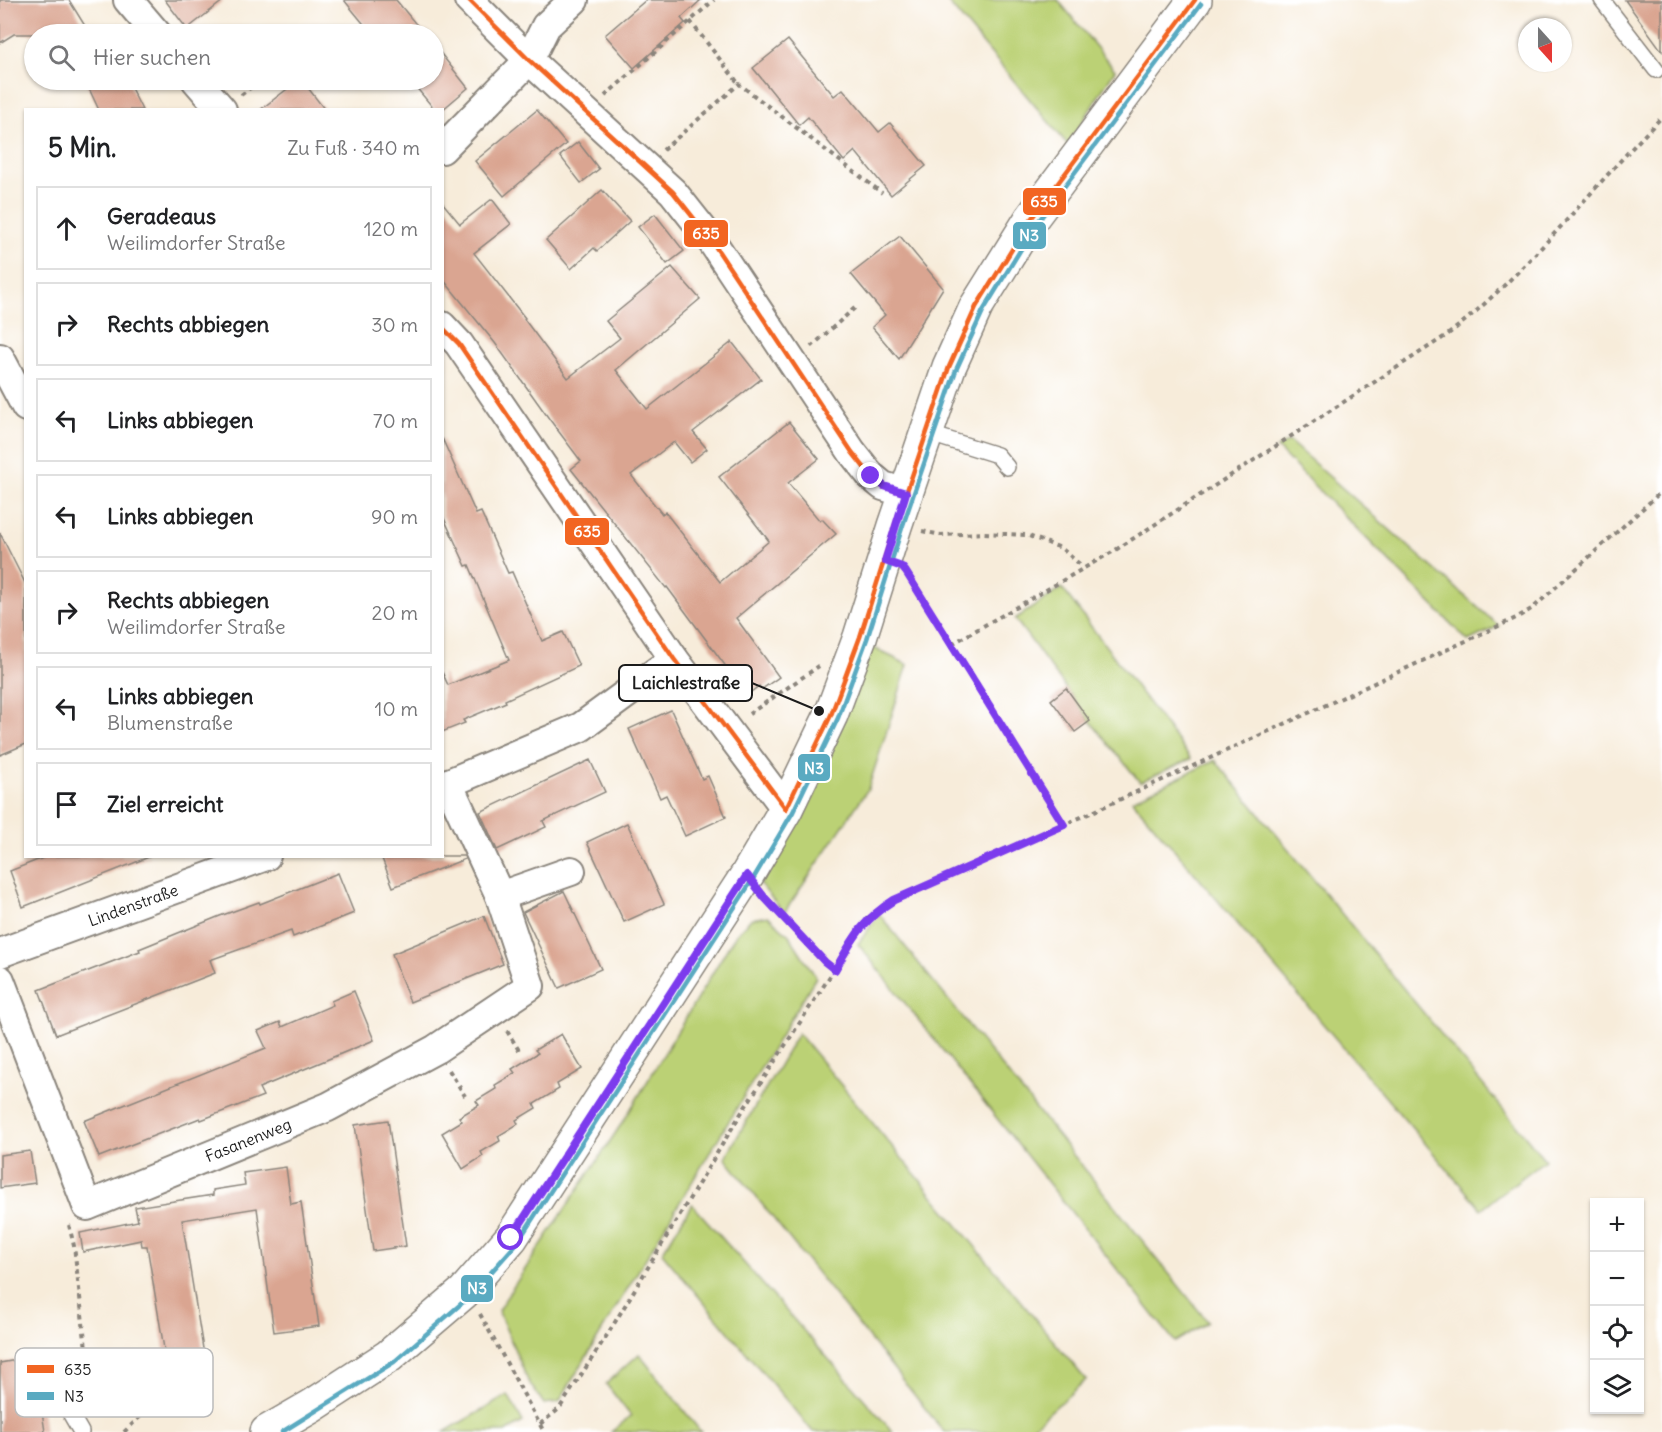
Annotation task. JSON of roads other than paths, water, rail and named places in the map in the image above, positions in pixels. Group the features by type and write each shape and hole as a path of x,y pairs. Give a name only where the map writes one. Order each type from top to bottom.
{"main road":[{"path":"267,1432 389,1356 464,1292 511,1238 747,875 786,809 831,716 949,367 982,297 1031,219 1195,0"}],"street":[{"path":"128,0 148,24"},
{"path":"469,0 529,60 673,192 711,240 852,452 871,476 884,486 906,493"},
{"path":"444,147 529,60 546,26 573,0"},
{"path":"205,90 220,108"},
{"path":"448,340 674,659 786,809"},
{"path":"0,358 23,396"},
{"path":"445,784 581,727 674,659"},
{"name":"Fasanenweg","path":"0,980 87,1206 328,1107 436,1049 530,986 500,896 445,784"},
{"name":"Lindenstraße","path":"0,953 261,858"},
{"path":"500,896 571,871"}],"lane":[{"path":"1602,0 1656,70"},
{"path":"927,433 997,455 1007,467"}],"place":[{"name":"Laichlestraße","path":"819,711"}]}
